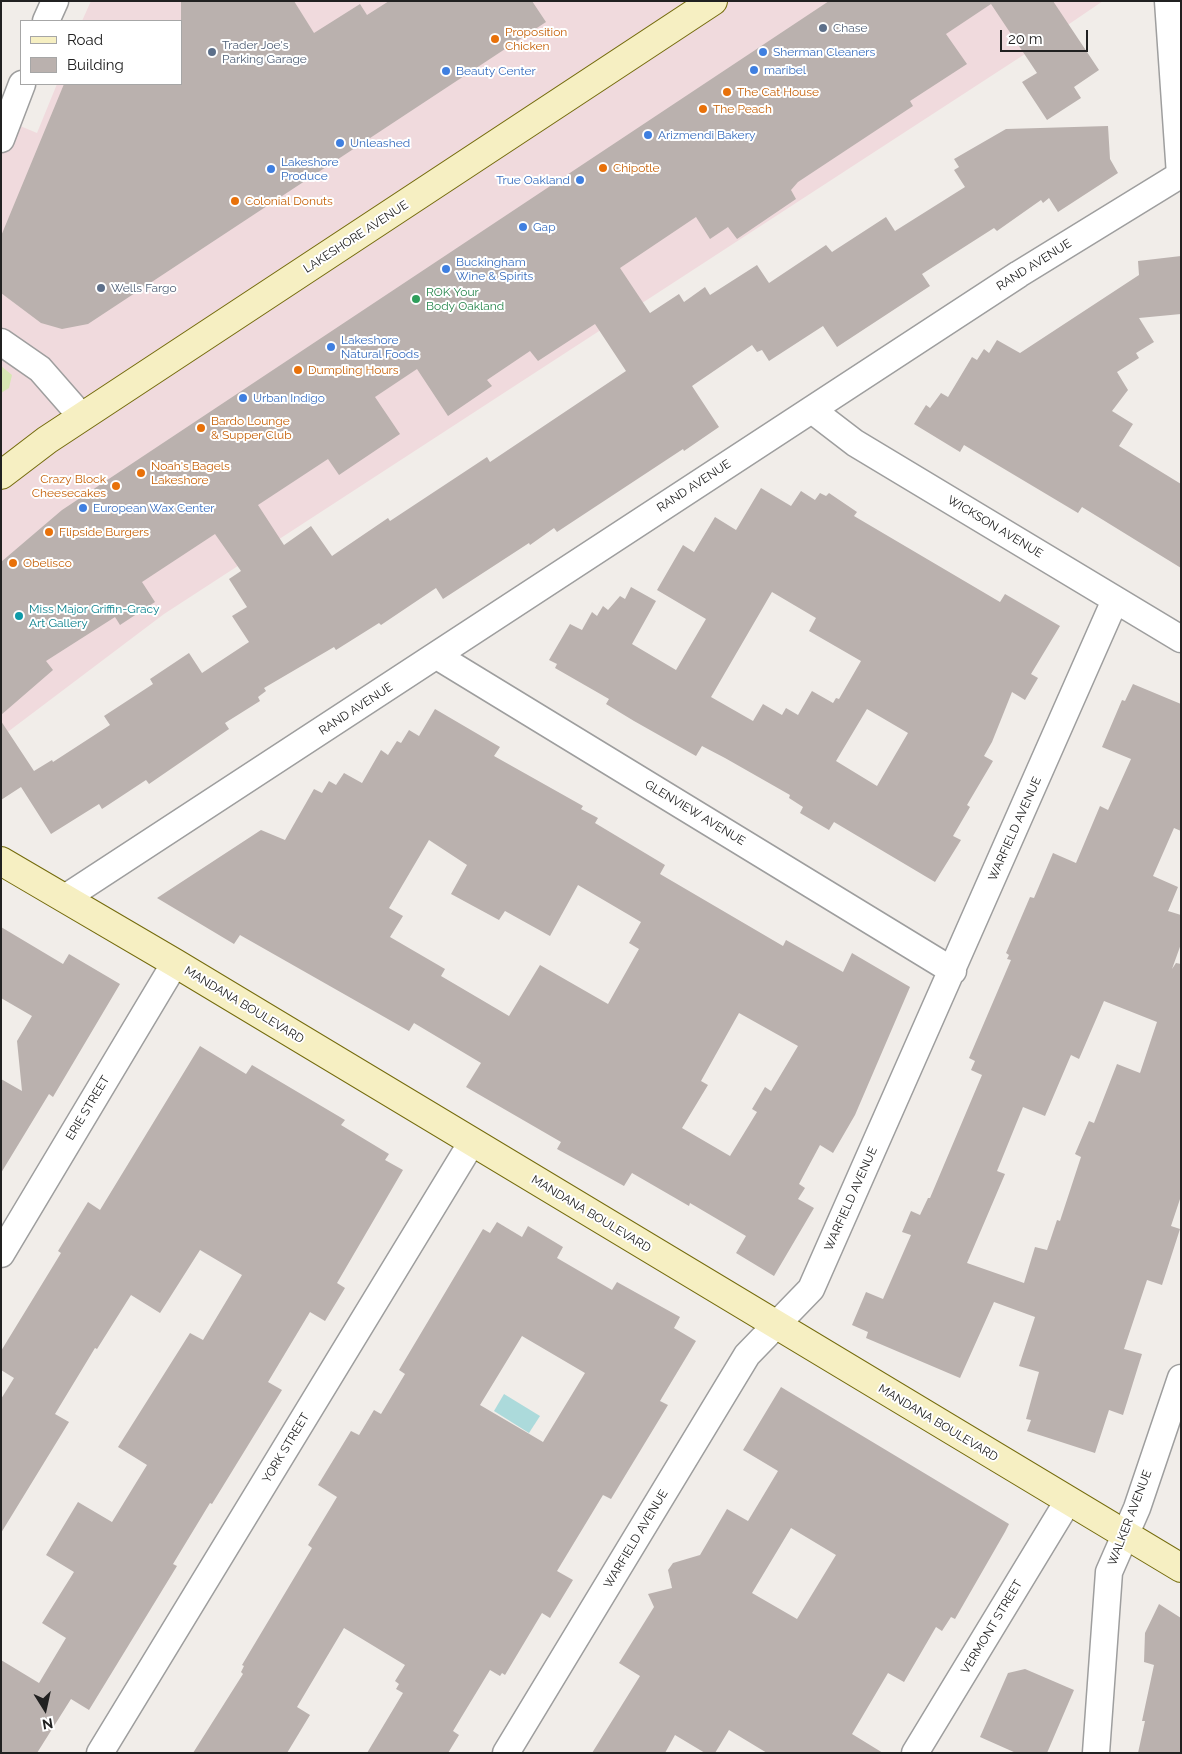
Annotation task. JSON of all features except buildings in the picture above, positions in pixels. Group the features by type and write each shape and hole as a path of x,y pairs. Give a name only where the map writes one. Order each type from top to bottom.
{"street":[{"path":"46,20 55,1"},
{"name":"LAKESHORE AVENUE","path":"1,475 47,440 713,1"},
{"name":"RAND AVENUE","path":"65,898 1019,274 1181,175 1168,1"},
{"path":"1,139 22,85"},
{"path":"1,342 40,369 82,417"},
{"name":"WICKSON AVENUE","path":"812,410 855,443 1181,640"},
{"name":"WARFIELD AVENUE","path":"506,1753 747,1355 811,1289 953,971 1115,600"},
{"name":"GLENVIEW AVENUE","path":"437,656 953,971"},
{"name":"MANDANA BOULEVARD","path":"1,861 175,963 775,1326 1181,1568"},
{"name":"ERIE STREET","path":"1,1254 175,963"},
{"name":"YORK STREET","path":"100,1753 472,1142"},
{"name":"WALKER AVENUE","path":"1096,1753 1109,1572 1126,1535 1181,1378"},
{"name":"VERMONT STREET","path":"915,1753 1068,1501"}],"shaded area":[{"path":"91,1 1103,1 1025,54 164,614 1,737 1,118 37,133 57,85 182,85 182,20 82,20"}],"green space":[{"path":"1,366 12,375 9,388 1,393"}],"water":[{"path":"504,1394 540,1416 529,1433 494,1411"}],"place":[{"name":"Chase","path":"823,28"},
{"name":"Proposition Chicken","path":"495,39"},
{"name":"Trader Joe's Parking Garage","path":"212,52"},
{"name":"Sherman Cleaners","path":"763,52"},
{"name":"maribel","path":"754,70"},
{"name":"Beauty Center","path":"446,71"},
{"name":"The Cat House","path":"727,92"},
{"name":"The Peach","path":"703,109"},
{"name":"Arizmendi Bakery","path":"648,135"},
{"name":"Unleashed","path":"340,143"},
{"name":"Chipotle","path":"603,168"},
{"name":"Lakeshore Produce","path":"271,169"},
{"name":"True Oakland","path":"580,180"},
{"name":"Colonial Donuts","path":"235,201"},
{"name":"Gap","path":"523,227"},
{"name":"Buckingham Wine & Spirits","path":"446,269"},
{"name":"Wells Fargo","path":"101,288"},
{"name":"ROK Your Body Oakland","path":"416,299"},
{"name":"Lakeshore Natural Foods","path":"331,347"},
{"name":"Dumpling Hours","path":"298,370"},
{"name":"Urban Indigo","path":"243,398"},
{"name":"Bardo Lounge & Supper Club","path":"201,428"},
{"name":"Noah's Bagels Lakeshore","path":"141,473"},
{"name":"Crazy Block Cheesecakes","path":"116,486"},
{"name":"European Wax Center","path":"83,508"},
{"name":"Flipside Burgers","path":"49,532"},
{"name":"Obelisco","path":"13,563"},
{"name":"Miss Major Griffin-Gracy Art Gallery","path":"19,616"}]}
